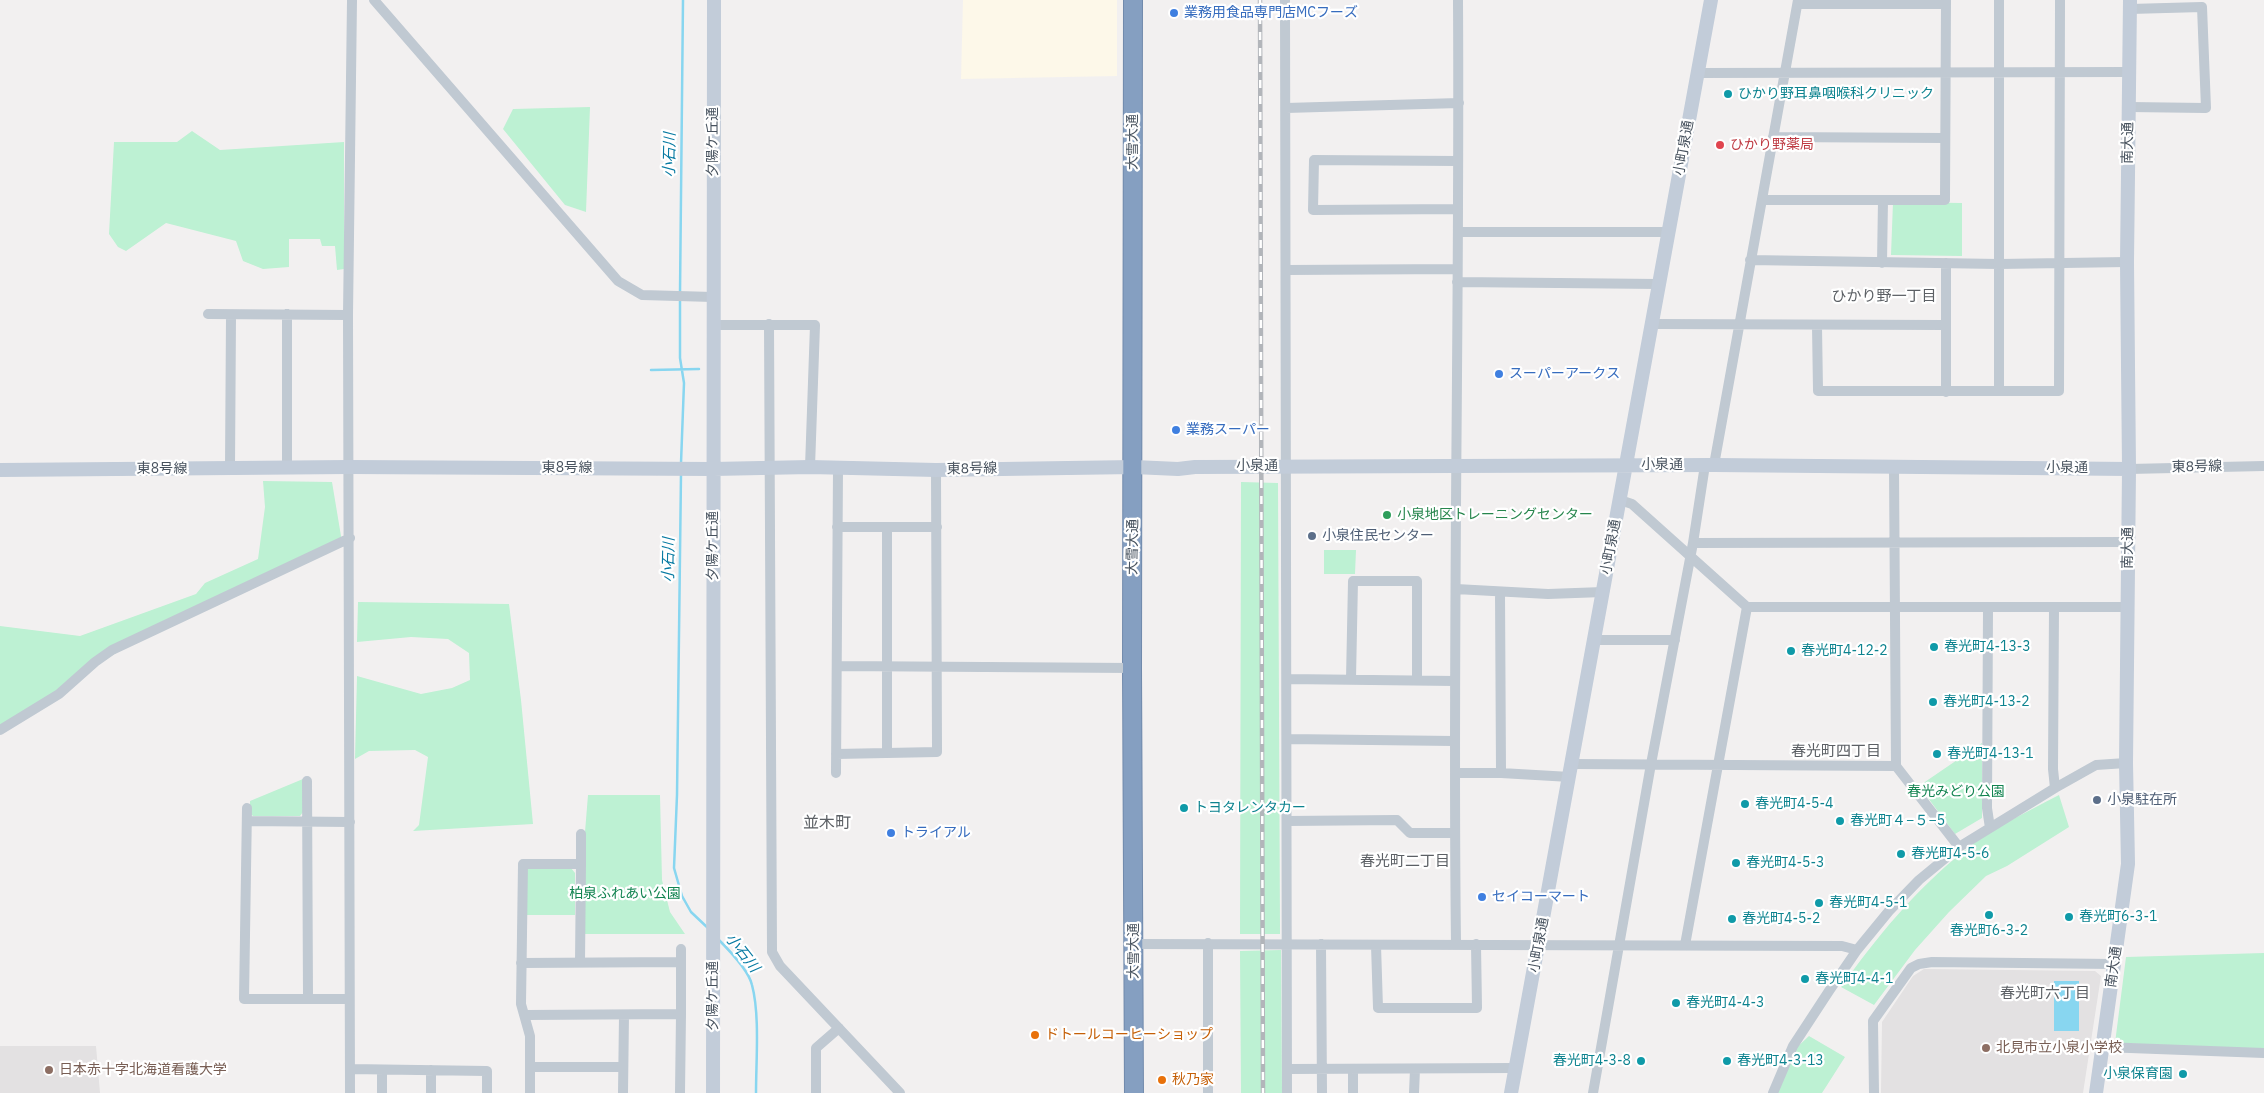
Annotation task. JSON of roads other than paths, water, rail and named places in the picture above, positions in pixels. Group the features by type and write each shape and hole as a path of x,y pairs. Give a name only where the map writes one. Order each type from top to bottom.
{"highway":[{"name":"大雪大通","path":"1133,0 1134,467 1132,668 1134,1093"}],"street":[{"path":"350,1093 348,315 352,0"},
{"path":"374,0 618,280 642,295 713,297"},
{"name":"夕陽ケ丘通","path":"713,1093 712,325 714,0"},
{"path":"1286,0 1288,466 1287,1093"},
{"path":"1456,944 1454,741 1458,465 1458,0"},
{"name":"小町泉通","path":"1511,1093 1711,0"},
{"path":"1999,0 1999,391"},
{"path":"1817,326 1818,391 2059,391 2060,0"},
{"path":"1593,1093 1690,555 1740,324 1750,260 1798,2 1946,2 1945,200 1762,200"},
{"path":"2129,107 2206,108 2202,8 2130,4"},
{"name":"南大通","path":"2096,1093 2128,864 2126,763 2129,469 2127,262 2130,4"},
{"path":"1698,73 1998,74 2129,72"},
{"path":"1286,108 1459,103"},
{"path":"1773,137 1946,138"},
{"path":"1458,161 1314,160 1313,210 1458,209"},
{"path":"1882,263 1883,200"},
{"path":"1458,232 1669,232"},
{"path":"1750,260 1999,264 2127,262"},
{"path":"1946,263 1946,392"},
{"path":"1286,270 1457,269"},
{"path":"1457,282 1658,284"},
{"path":"208,314 348,315"},
{"path":"287,314 287,468"},
{"path":"230,468 231,315"},
{"path":"769,324 772,952 780,966 900,1093"},
{"path":"712,325 815,324 810,467"},
{"path":"1652,324 1945,325"},
{"name":"小泉通","path":"1134,467 1178,469 1195,466 1709,465 2129,469"},
{"name":"東8号線","path":"2129,469 2264,466"},
{"name":"東8号線","path":"0,470 349,467 769,469 810,467 936,470 1134,467"},
{"path":"836,773 838,468"},
{"path":"1894,468 1896,766 1958,847"},
{"path":"836,754 937,752 936,470"},
{"path":"1620,500 1632,504 1747,607 2128,607"},
{"path":"837,527 937,527"},
{"path":"886,752 887,527"},
{"path":"0,730 59,694 95,662 112,650 350,538"},
{"path":"1693,543 2128,542"},
{"path":"1351,679 1353,582 1417,581 1417,680"},
{"path":"1456,590 1603,592"},
{"path":"1500,592 1501,773"},
{"path":"1684,945 1747,607"},
{"path":"2054,607 2053,770 2055,788"},
{"path":"1988,608 1987,808 1990,828"},
{"path":"1594,640 1675,640"},
{"path":"838,666 1132,668"},
{"path":"1287,679 1456,681"},
{"path":"1287,739 1454,741"},
{"path":"1773,1093 1793,1046 1857,950 1889,910 1919,880 1958,847 2055,788 2096,765 2126,763"},
{"path":"1455,774 1571,770 1651,764 1896,766"},
{"path":"308,782 308,999"},
{"path":"247,808 244,999 349,999"},
{"path":"1287,822 1397,820 1410,833 1455,833"},
{"path":"247,821 350,822"},
{"path":"580,962 581,834"},
{"path":"530,1093 530,1036 521,1004 523,864 581,864"},
{"path":"1208,943 1208,1093"},
{"path":"1134,944 1476,944 1620,947 1684,945 1842,946 1857,950"},
{"path":"1321,944 1322,1093"},
{"path":"1376,945 1378,1008 1476,1008 1476,944"},
{"path":"680,1093 681,949"},
{"path":"521,963 681,962"},
{"path":"1874,1093 1873,1021 1911,968 1919,964 1932,962 2114,964"},
{"path":"524,1015 681,1014"},
{"path":"623,1093 624,1015"},
{"path":"816,1093 816,1048 839,1028"},
{"path":"2103,1047 2264,1053"},
{"path":"530,1066 623,1067"},
{"path":"1287,1069 1516,1068"},
{"path":"350,1069 487,1070 487,1093"},
{"path":"1353,1069 1353,1093"},
{"path":"1414,1093 1415,1069"},
{"path":"382,1070 382,1093"},
{"path":"431,1070 431,1093"}],"water":[{"path":"2054,981 2079,981 2079,1031 2054,1031"}],"waterway":[{"name":"小石川","path":"680,293 683,0"},
{"name":"小石川","path":"680,299 680,358 684,383 681,463"},
{"path":"651,370 699,369"},
{"name":"小石川","path":"681,474 677,795 674,868 682,896 691,912 709,929"},
{"name":"小石川","path":"718,939 743,967 752,985 757,1024 756,1093"}],"railway":[{"path":"1260,0 1263,1093"}],"place":[{"name":"業務用食品専門店MCフーズ","path":"1174,13"},
{"name":"ひかり野耳鼻咽喉科クリニック","path":"1728,94"},
{"name":"ひかり野薬局","path":"1720,145"},
{"name":"スーパーアークス","path":"1499,374"},
{"name":"業務スーパー","path":"1176,430"},
{"name":"小泉地区トレーニングセンター","path":"1387,515"},
{"name":"小泉住民センター","path":"1312,536"},
{"name":"春光町4-13-3","path":"1934,647"},
{"name":"春光町4-12-2","path":"1791,651"},
{"name":"春光町4-13-2","path":"1933,702"},
{"name":"春光町4-13-1","path":"1937,754"},
{"name":"小泉駐在所","path":"2097,800"},
{"name":"春光町4-5-4","path":"1745,804"},
{"name":"トヨタレンタカー","path":"1184,808"},
{"name":"春光町４−５−5","path":"1840,821"},
{"name":"トライアル","path":"891,833"},
{"name":"春光町4-5-6","path":"1901,854"},
{"name":"春光町4-5-3","path":"1736,863"},
{"name":"セイコーマート","path":"1482,897"},
{"name":"春光町4-5-1","path":"1819,903"},
{"name":"春光町6-3-2","path":"1989,915"},
{"name":"春光町6-3-1","path":"2069,917"},
{"name":"春光町4-5-2","path":"1732,919"},
{"name":"春光町4-4-1","path":"1805,979"},
{"name":"春光町4-4-3","path":"1676,1003"},
{"name":"ドトールコーヒーショップ","path":"1035,1035"},
{"name":"北見市立小泉小学校","path":"1986,1048"},
{"name":"春光町4-3-8","path":"1641,1061"},
{"name":"春光町4-3-13","path":"1727,1061"},
{"name":"日本赤十字北海道看護大学","path":"49,1070"},
{"name":"小泉保育園","path":"2183,1074"},
{"name":"秋乃家","path":"1162,1080"}],"district":[{"name":"ひかり野一丁目","path":"1884,297"},
{"name":"春光町四丁目","path":"1836,752"},
{"name":"並木町","path":"827,823"},
{"name":"春光町二丁目","path":"1405,862"},
{"name":"春光町六丁目","path":"2045,994"}],"park label":[{"name":"春光みどり公園","path":"1956,792"},
{"name":"柏泉ふれあい公園","path":"625,894"}]}
